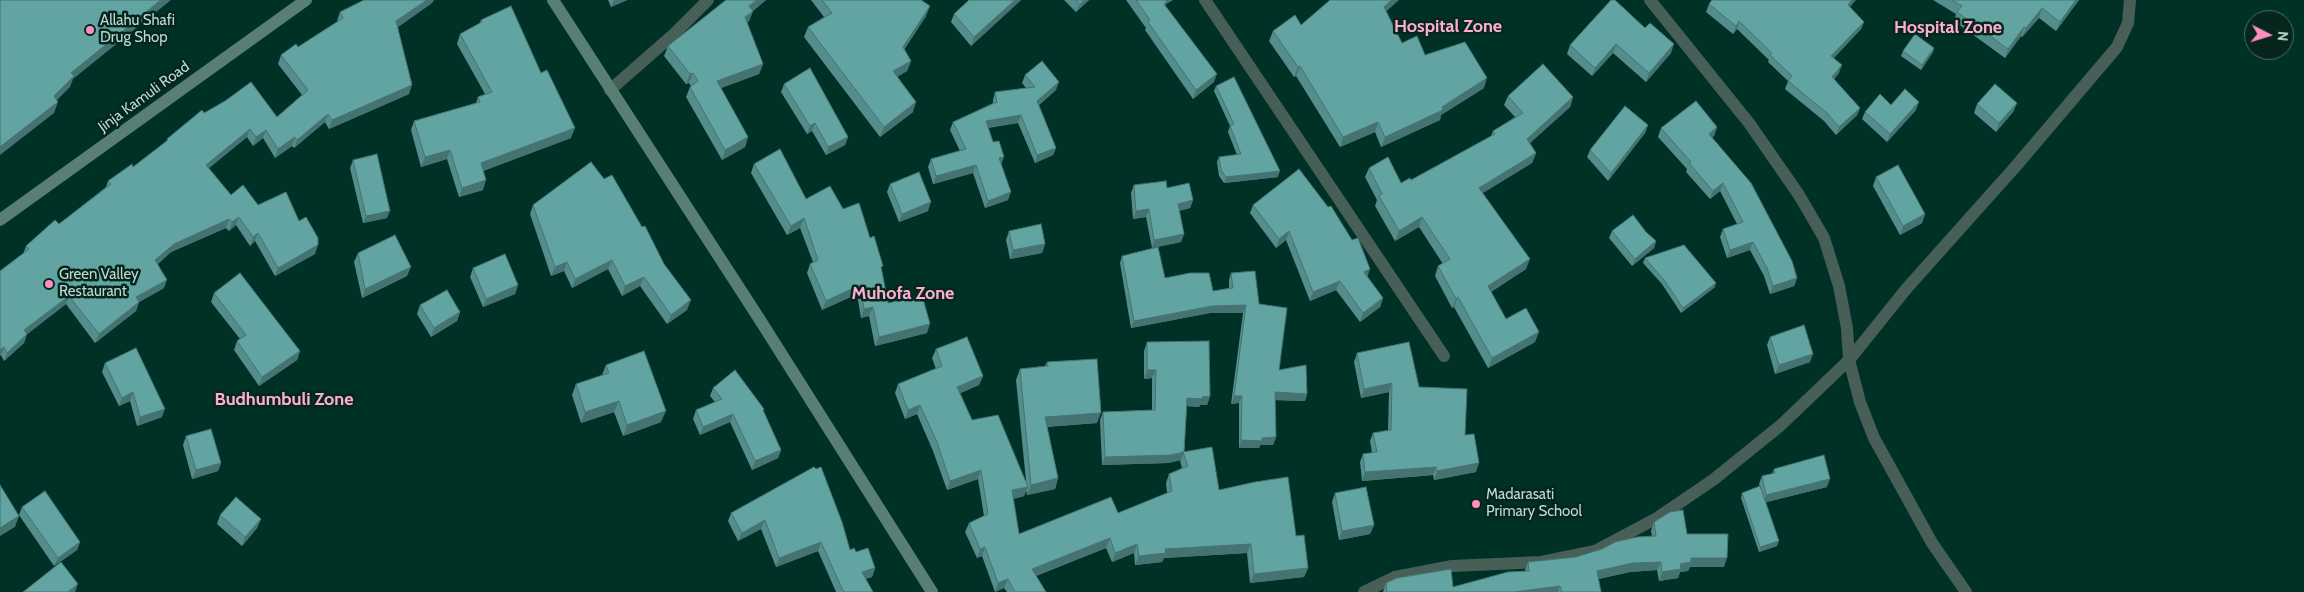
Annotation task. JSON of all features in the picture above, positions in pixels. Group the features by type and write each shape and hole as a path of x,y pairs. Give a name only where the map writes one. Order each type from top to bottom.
{"main road":[{"name":"Jinja Kamuli Road","path":"0,220 306,0"},
{"path":"553,0 760,320 932,592"}],"street":[{"path":"610,90 674,34 708,0"},
{"path":"1205,0 1444,356"},
{"path":"1650,0 1749,123 1799,195 1824,238 1839,286 1847,328 1849,360 1860,402 1874,438 1932,544 1966,592"},
{"path":"1364,592 1395,577 1452,566 1541,562 1594,551 1656,518 1713,480 1781,424 1849,360 1907,288 2016,166 2117,47 2125,34 2130,0"}],"building":[{"path":"0,0 161,0 71,73 74,76 54,96 58,102 0,147"},
{"path":"364,0 427,0 396,21 412,85 332,120 328,114 297,140 295,137 278,149 266,130 256,137 250,129 206,165 231,195 243,185 258,205 286,192 299,221 306,217 318,238 318,245 278,268 258,233 253,237 239,217 232,222 229,219 174,244 155,260 167,280 136,297 139,302 99,334 69,296 24,330 27,334 7,353 4,347 0,350 0,271 29,249 26,246 55,220 59,224 111,184 108,181 132,164 133,167 168,140 202,110 204,113 225,101 251,82 277,117 308,90 281,55 296,44 298,47 343,18 340,12"},
{"path":"726,0 757,0 749,6 753,11 745,17 763,64 717,81 748,137 725,150 690,87 698,81 693,73 690,74 668,46"},
{"path":"822,0 921,0 930,6 903,47 911,61 893,71 916,102 884,127 808,27 832,13"},
{"path":"969,0 1015,0 974,37 954,14"},
{"path":"1076,0 1084,0 1080,4"},
{"path":"1136,0 1166,0 1164,4 1217,74 1196,90 1148,22 1150,20"},
{"path":"1330,0 1392,0 1384,7 1402,43 1417,36 1425,55 1465,42 1487,78 1442,107 1443,110 1385,137 1378,122 1343,137 1300,66 1298,67 1273,31 1295,15 1301,25"},
{"path":"1611,0 1615,0 1645,28 1650,23 1674,44 1649,73 1616,44 1595,68 1570,45"},
{"path":"1712,0 1852,0 1848,5 1864,22 1831,56 1842,65 1832,77 1860,108 1839,127 1827,113 1788,81 1792,76 1770,55 1772,53 1739,21 1736,26 1709,4"},
{"path":"1952,0 2076,0 2060,22 2042,8 2026,28 2024,27 2008,49 1957,12 1962,6"},
{"path":"511,6 541,73 547,70 575,128 481,163 486,180 462,188 450,150 425,157 414,121 480,102 478,97 492,92 460,34 482,22 481,20"},
{"path":"1915,34 1934,48 1922,65 1903,51"},
{"path":"1042,61 1059,82 1037,101 1056,148 1037,155 1021,115 986,121 993,142 999,141 1004,157 999,158 1011,192 988,201 976,165 936,176 931,159 966,149 953,122 997,102 995,92 1035,87 1025,75"},
{"path":"1543,64 1573,97 1527,139 1536,153 1479,188 1530,259 1488,286 1506,319 1526,308 1539,332 1492,358 1458,297 1456,299 1438,266 1450,259 1422,217 1399,231 1379,196 1382,194 1369,168 1388,157 1401,183 1410,178 1411,180 1495,134 1493,131 1523,113 1508,96"},
{"path":"810,68 848,137 828,147 815,123 810,126 784,84"},
{"path":"1234,77 1280,171 1226,177 1221,170 1219,157 1241,154 1230,126 1234,124 1216,86"},
{"path":"1995,84 2017,103 1999,123 1977,104"},
{"path":"1905,89 1919,102 1890,134 1865,112 1880,94 1891,105"},
{"path":"1696,101 1717,127 1709,134 1751,183 1792,261 1797,278 1773,286 1767,268 1753,242 1730,250 1723,229 1743,222 1723,183 1713,191 1661,128"},
{"path":"1625,106 1648,125 1611,173 1590,150"},
{"path":"780,149 806,199 830,186 843,209 859,203 870,238 874,236 883,266 881,267 888,303 922,295 930,324 879,337 873,307 864,309 860,285 826,301 810,264 818,260 804,218 791,226 754,164"},
{"path":"377,154 390,211 366,216 353,160"},
{"path":"591,162 604,179 612,175 642,227 645,226 664,264 691,300 671,315 644,277 625,286 612,260 575,279 567,262 555,267 533,205"},
{"path":"1898,165 1925,214 1903,226 1876,177"},
{"path":"1299,169 1328,207 1331,206 1352,240 1358,238 1370,269 1364,272 1383,298 1363,313 1340,281 1313,292 1289,231 1279,239 1253,205"},
{"path":"919,172 931,202 902,214 890,184"},
{"path":"1166,181 1167,188 1189,183 1193,200 1178,204 1184,234 1154,240 1149,209 1136,211 1134,185"},
{"path":"1633,215 1646,232 1656,241 1635,259 1612,231"},
{"path":"1041,224 1045,244 1013,250 1009,231"},
{"path":"395,235 411,267 365,289 358,253"},
{"path":"1684,245 1716,283 1683,308 1664,280 1645,258"},
{"path":"1158,247 1165,278 1190,273 1209,273 1213,291 1233,288 1231,273 1255,271 1259,304 1287,308 1279,370 1306,365 1307,394 1275,392 1276,437 1262,438 1262,441 1241,440 1242,396 1234,396 1246,305 1212,306 1134,321 1122,256"},
{"path":"505,254 518,285 486,299 473,268"},
{"path":"240,273 300,351 262,377 237,341 246,335 214,293"},
{"path":"447,290 460,312 434,328 420,305"},
{"path":"1804,325 1813,354 1779,365 1770,337"},
{"path":"967,337 983,376 957,387 972,420 998,415 1028,487 1012,490 1019,534 1111,497 1118,513 1172,491 1169,474 1188,466 1183,452 1212,447 1219,490 1288,477 1296,536 1304,535 1308,568 1254,574 1251,544 1165,549 1166,553 1139,556 1137,544 1115,553 1110,538 1032,569 1046,592 1015,592 1008,579 998,583 985,547 980,549 969,523 988,514 981,470 950,481 937,442 920,405 908,410 898,384 942,366 936,349"},
{"path":"1209,341 1210,396 1202,397 1202,399 1187,398 1184,452 1171,455 1105,457 1103,412 1155,410 1156,370 1147,370 1147,342"},
{"path":"1409,342 1419,387 1467,389 1465,435 1474,434 1479,463 1437,471 1436,467 1365,472 1363,454 1377,452 1373,433 1391,430 1392,383 1364,389 1357,353"},
{"path":"136,348 165,409 140,417 133,392 122,398 105,363"},
{"path":"644,351 666,411 627,425 619,401 585,412 576,384 609,373 606,365"},
{"path":"1097,359 1101,413 1045,417 1058,478 1031,485 1020,369 1048,366 1047,362"},
{"path":"735,370 764,409 781,450 755,461 733,414 703,427 696,410 722,399 713,388"},
{"path":"211,429 221,463 196,470 186,436"},
{"path":"1824,455 1830,479 1766,495 1762,476 1775,473 1774,469"},
{"path":"814,467 816,469 821,467 842,522 850,550 854,548 856,552 868,548 875,568 862,572 873,592 844,592 821,542 779,558 765,520 742,533 731,513"},
{"path":"0,485 19,516 0,528"},
{"path":"1760,486 1779,541 1760,547 1742,493"},
{"path":"1366,487 1374,525 1342,531 1335,493"},
{"path":"45,491 80,542 58,558 22,507"},
{"path":"236,497 261,519 245,537 220,515"},
{"path":"1683,510 1687,534 1728,534 1727,558 1691,558 1691,562 1680,564 1681,569 1662,572 1661,562 1633,563 1597,571 1601,592 1562,592 1560,586 1514,592 1387,592 1386,583 1397,578 1451,569 1453,587 1508,572 1529,571 1528,562 1576,557 1602,549 1615,542 1637,537 1656,536 1654,522 1670,512"},
{"path":"61,562 78,584 68,592 23,592"}],"place":[{"name":"Allahu Shafi Drug Shop","path":"90,30"},
{"name":"Green Valley Restaurant","path":"49,284"},
{"name":"Madarasati Primary School","path":"1476,504"}],"district":[{"name":"Hospital Zone","path":"1448,27"},
{"name":"Hospital Zone","path":"1948,28"},
{"name":"Muhofa Zone","path":"903,294"},
{"name":"Budhumbuli Zone","path":"284,400"}]}
